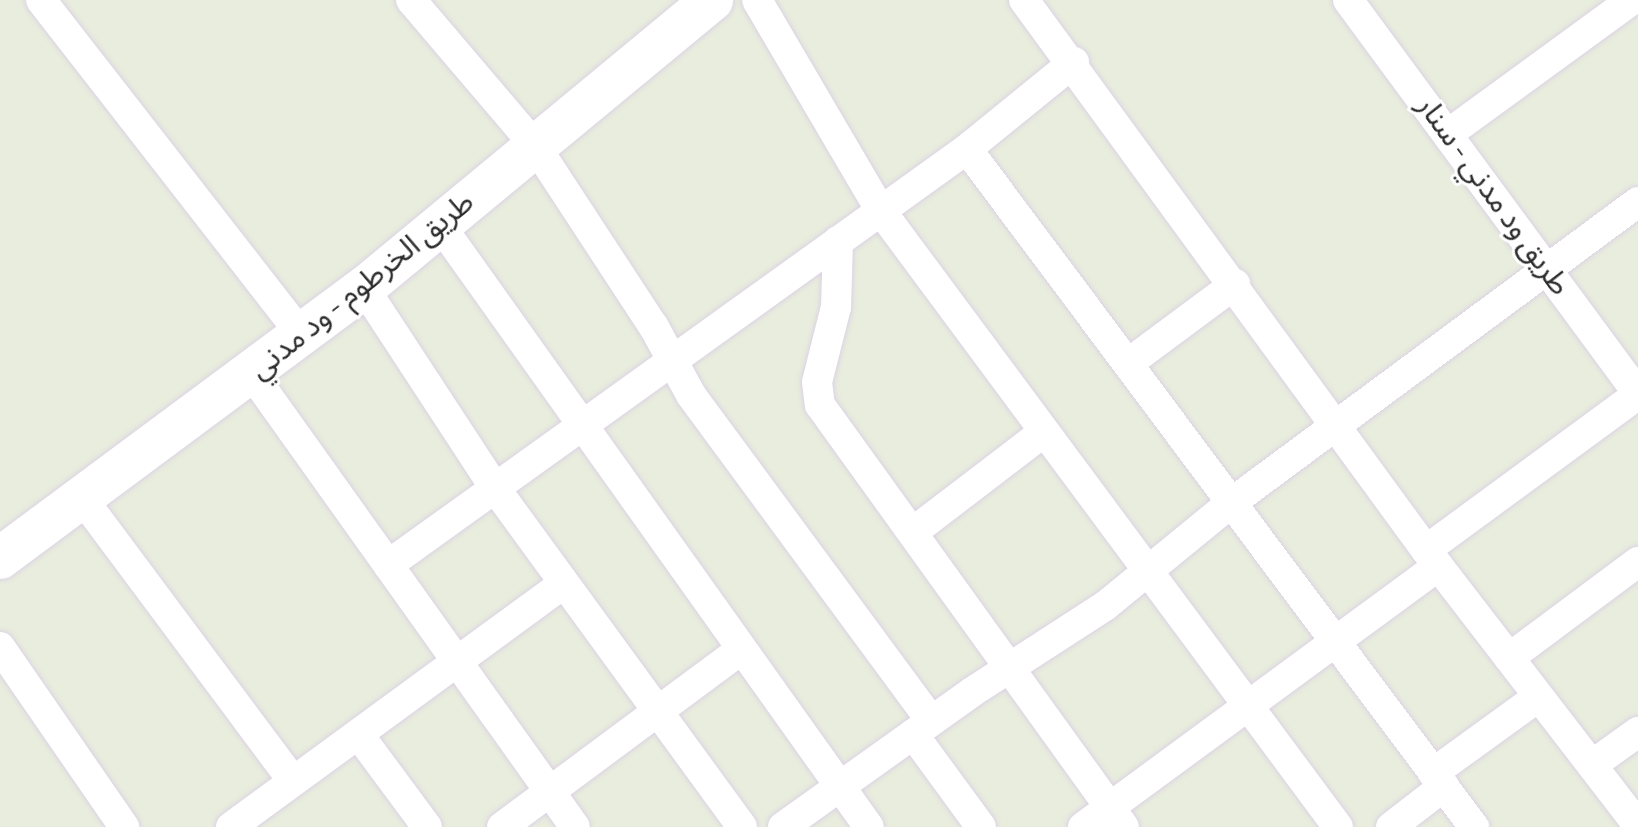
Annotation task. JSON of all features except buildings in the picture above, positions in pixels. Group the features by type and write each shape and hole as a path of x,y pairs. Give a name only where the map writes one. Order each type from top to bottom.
{"street":[{"path":"41,0 194,203 303,336"},
{"path":"411,0 536,147 691,395 922,727 981,827"},
{"path":"757,0 881,211 1338,827"},
{"path":"1024,0 1074,62 1432,558 1638,825"},
{"name":"طريق ود مدني - سنار","path":"1348,0 1638,393"},
{"path":"1448,134 1631,0 1638,9"},
{"name":"طريق الخرطوم - ود مدني","path":"0,558 364,288 536,147 701,3"},
{"path":"388,565 670,359 967,149 1074,62"},
{"path":"967,149 1130,362 1231,503 1474,827"},
{"path":"783,827 922,727 1012,666 1056,641 1231,503 1638,202"},
{"path":"440,225 869,827"},
{"path":"838,241 836,307 817,394 1118,818"},
{"path":"1130,362 1235,284"},
{"path":"364,288 495,488 742,827"},
{"path":"252,374 575,827"},
{"path":"1083,827 1118,818 1248,707 1339,643 1432,558 1638,393"},
{"path":"913,532 1044,432"},
{"path":"82,498 293,781"},
{"path":"1509,658 1638,562"},
{"path":"231,827 459,664 563,584"},
{"path":"0,647 124,827"},
{"path":"502,827 740,650"},
{"path":"1391,827 1439,780 1538,697"},
{"path":"1592,765 1638,732"},
{"path":"359,735 427,827"}]}
